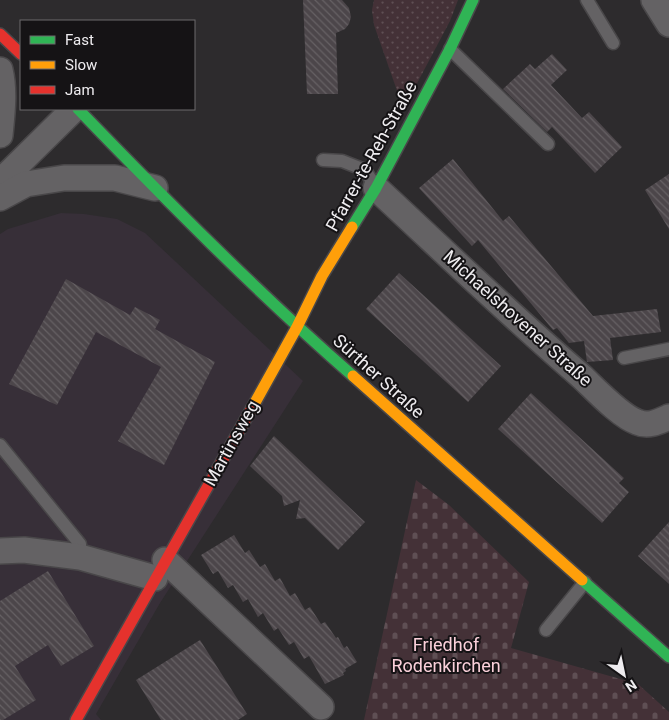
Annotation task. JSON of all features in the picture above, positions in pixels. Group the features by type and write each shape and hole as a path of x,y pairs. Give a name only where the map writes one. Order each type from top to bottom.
{"street":[{"name":"Pfarrer-te-Reh-Straße","path":"297,327 322,276 376,188 450,49 473,0"},
{"path":"654,0 669,24"},
{"path":"0,34 20,53"},
{"path":"0,70 2,78 0,135"},
{"path":"0,182 73,110"},
{"name":"Sürther Straße","path":"79,110 155,188 297,327 669,657"},
{"path":"0,198 26,184 64,178 115,178 155,188"},
{"name":"Michaelshovener Straße","path":"376,188 548,348 621,412 636,422 646,425 669,417"},
{"name":"Martinsweg","path":"76,720 297,327"},
{"path":"0,551 24,550 160,569 321,707"}],"lane":[{"path":"587,0 614,42"},
{"path":"450,49 548,144"},
{"path":"323,160 342,161 365,170 376,188"},
{"path":"624,358 669,349"},
{"path":"0,446 80,544 80,557"},
{"path":"546,630 585,582"}],"shaded area":[{"path":"61,213 117,219 145,233 303,381 160,603 96,714 101,720 0,720 0,234 8,229"}],"green space":[{"path":"374,0 458,0 450,21 405,106 401,102 374,25 372,10"},
{"name":"Friedhof Rodenkirchen","path":"416,480 449,505 529,582 511,648 638,684 669,712 669,720 364,720"}],"building":[{"path":"303,0 342,0 349,8 351,17 349,24 345,29 336,33 338,94 307,94"},
{"path":"552,54 567,70 551,85 582,118 589,112 622,147 595,173 552,127 547,132 503,89 530,64 535,69"},
{"path":"453,159 503,221 509,216 593,316 657,309 661,332 610,338 613,360 587,362 584,341 569,343 557,328 553,330 478,240 472,246 419,188"},
{"path":"669,174 669,229 645,190"},
{"path":"399,273 501,366 468,402 366,309"},
{"path":"66,279 130,315 135,307 160,320 155,329 215,362 164,465 118,441 161,367 96,332 57,405 9,384"},
{"path":"531,393 624,478 619,483 629,492 602,523 498,429"},
{"path":"274,436 365,522 338,550 305,518 296,519 300,500 284,506 282,496 250,466"},
{"path":"669,522 669,584 638,556"},
{"path":"234,535 245,553 249,550 260,567 265,564 275,581 280,578 290,596 295,593 305,610 310,607 321,624 325,622 336,638 338,637 344,648 347,646 357,662 345,669 344,675 325,684 309,656 304,659 294,642 289,645 278,628 274,631 263,613 258,617 248,599 243,602 233,585 228,588 218,571 213,574 201,555"},
{"path":"48,571 94,646 61,666 48,645 15,666 36,700 0,720 0,601"},
{"path":"200,640 247,714 238,720 161,720 136,680"}],"traffic: fast":[{"path":"352,227 376,188 450,49 473,0"},
{"path":"79,110 213,246 353,376"},
{"path":"582,580 669,657"}],"traffic: slow":[{"path":"252,408 297,327 322,276 352,227"},
{"path":"353,376 582,580"}],"traffic: jam":[{"path":"0,34 20,53"},
{"path":"76,720 252,408"}]}
